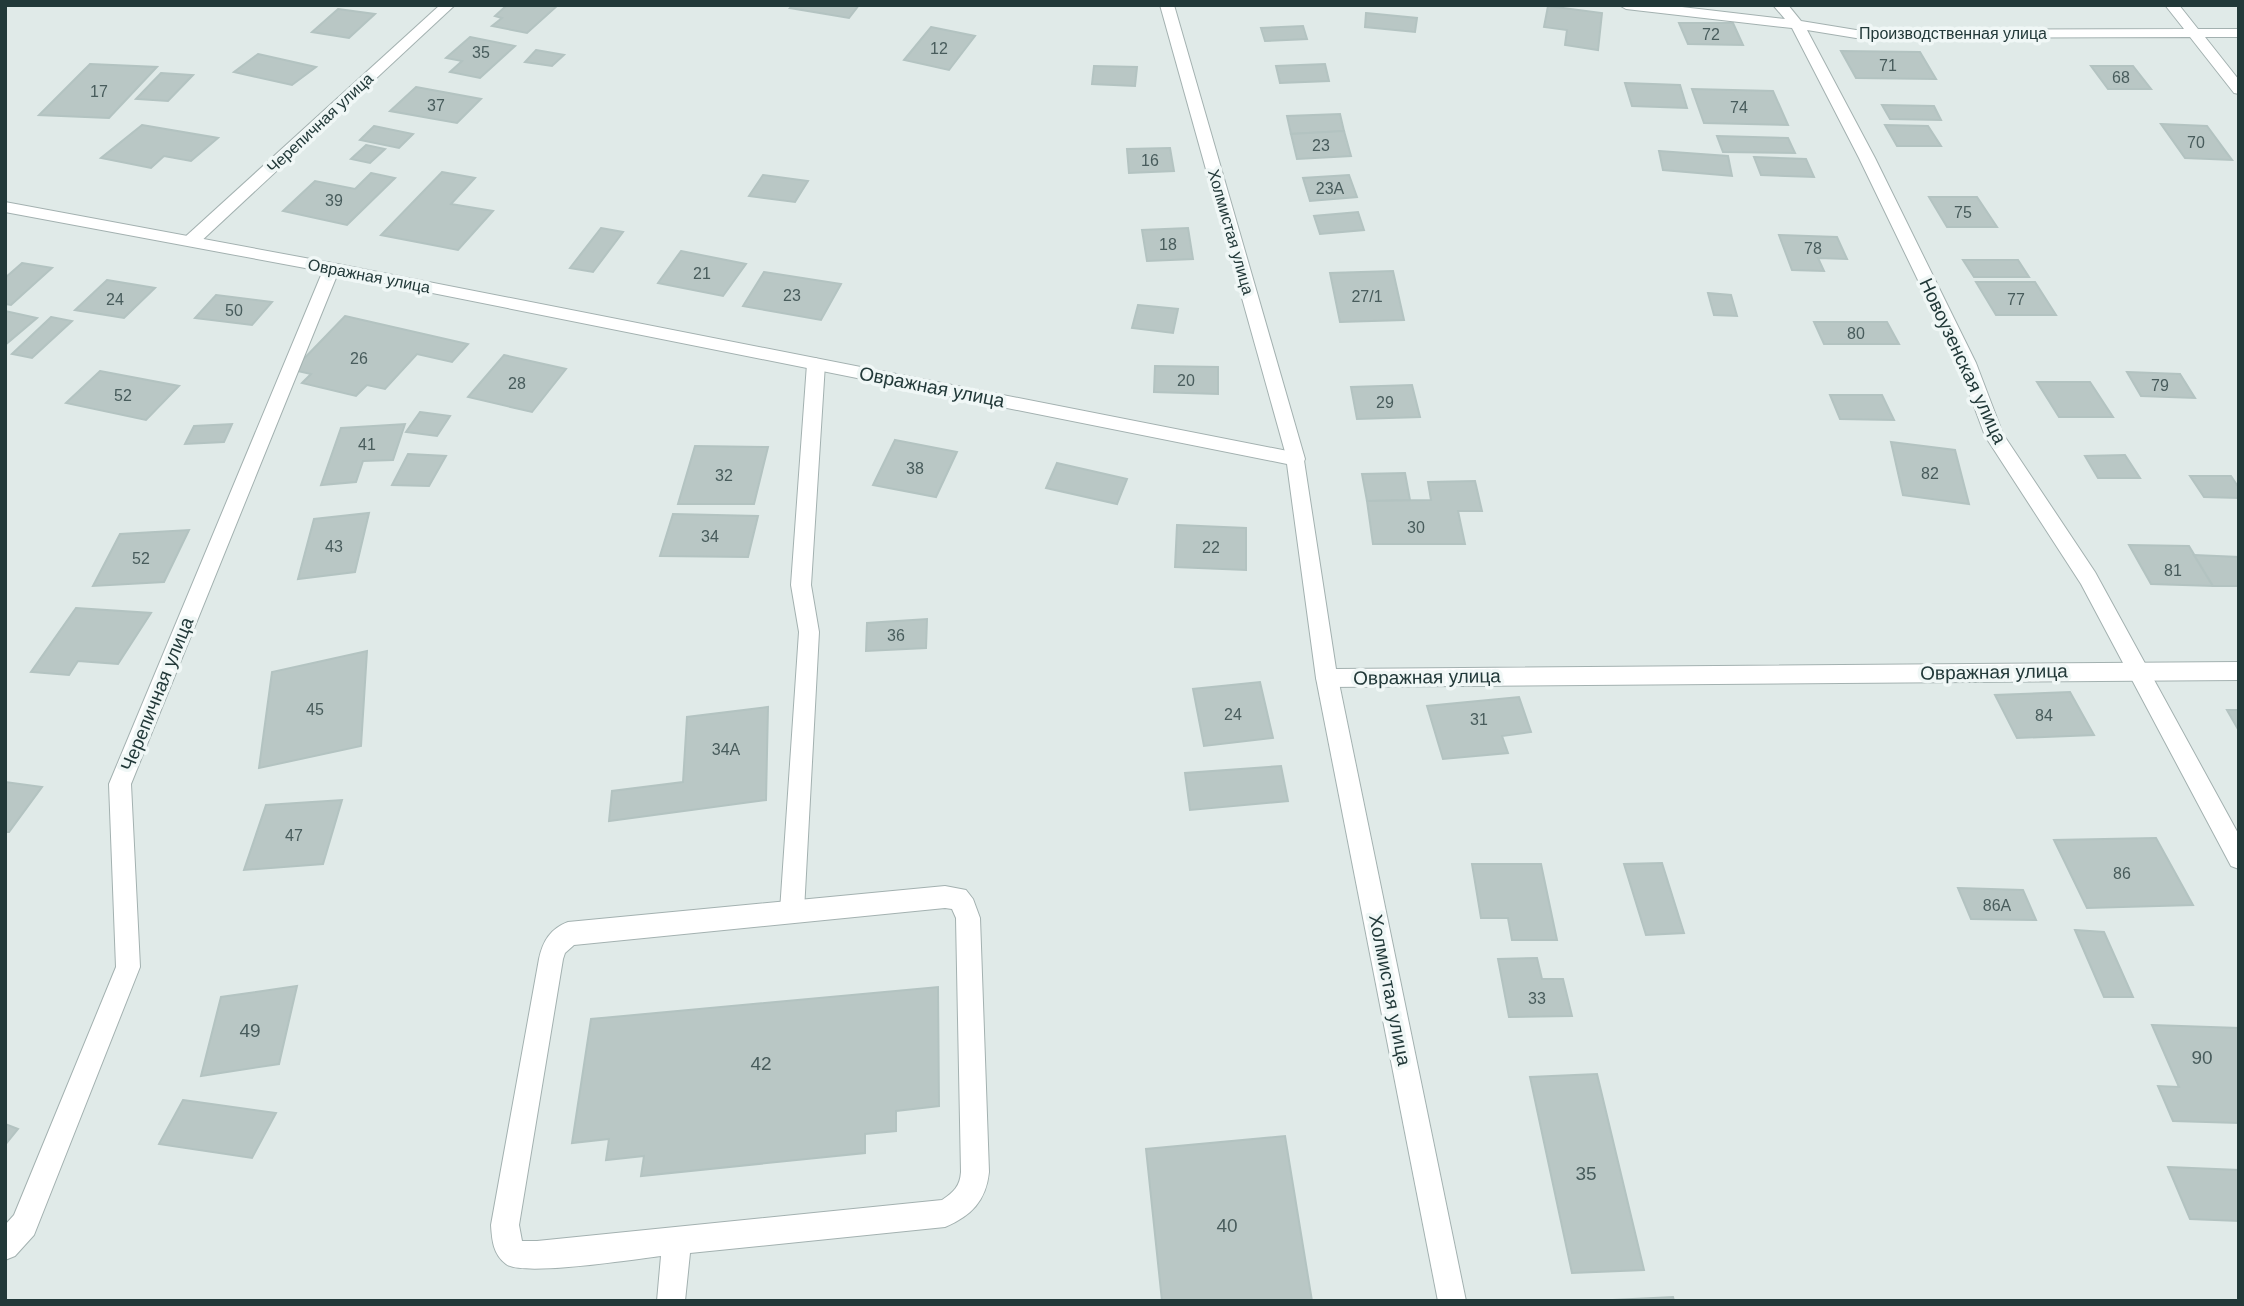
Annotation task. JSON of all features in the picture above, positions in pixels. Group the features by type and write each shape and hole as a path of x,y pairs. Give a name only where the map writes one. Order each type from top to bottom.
{"street":[{"name":"Черепичная улица","path":"191,241 448,5"},
{"name":"Холмистая улица","path":"1167,5 1296,459"},
{"name":"Производственная улица","path":"1626,5 1797,24 1856,34 2193,31 2239,33"},
{"name":"Новоузенская улица","path":"1780,5 1797,24 1867,158 1967,363 1994,436 2088,578 2239,858"},
{"path":"2172,5 2239,90"},
{"name":"Овражная улица","path":"5,207 332,268 1296,459 1327,678 2239,671"},
{"name":"Черепичная улица","path":"5,1246 24,1225 128,967 120,783 332,268"},
{"path":"792,911 809,632 801,585 816,364"},
{"name":"Холмистая улица","path":"1327,678 1452,1301"},
{"path":"945,897 958,898 965,907 968,918 974,1189 961,1205 945,1213 677,1240 537,1255 516,1255 506,1242 505,1225 554,947 568,934 586,931 945,897"},
{"path":"671,1301 677,1240"}],"building":[{"path":"507,5 558,5 527,33 492,26 502,18 495,16"},
{"path":"793,5 859,5 849,18 790,8"},
{"path":"1548,6 1602,13 1598,50 1565,45 1567,30 1544,27"},
{"path":"338,9 375,14 349,38 312,32"},
{"path":"1366,13 1417,18 1415,32 1365,27"},
{"path":"1679,23 1733,23 1743,45 1688,44"},
{"path":"1303,26 1307,39 1265,41 1261,28"},
{"path":"931,27 975,36 949,70 904,60"},
{"path":"470,37 515,46 480,78 450,72 462,61 446,58"},
{"path":"536,50 564,55 552,66 525,62"},
{"path":"1841,51 1920,52 1936,79 1856,78"},
{"path":"258,54 316,67 292,85 234,72"},
{"path":"90,64 157,67 109,118 39,115"},
{"path":"1325,64 1329,81 1280,83 1276,66"},
{"path":"1094,66 1137,67 1135,86 1092,84"},
{"path":"2091,66 2133,66 2151,89 2108,89"},
{"path":"161,73 193,75 168,101 136,99"},
{"path":"1625,83 1680,85 1687,108 1632,106"},
{"path":"416,87 481,99 457,123 390,111"},
{"path":"1692,89 1773,91 1788,125 1704,123"},
{"path":"1882,105 1934,106 1941,120 1890,119"},
{"path":"1340,114 1344,131 1291,134 1287,116"},
{"path":"2161,124 2207,126 2232,160 2185,158"},
{"path":"142,125 218,138 191,161 164,156 151,168 101,158"},
{"path":"1885,125 1928,126 1941,146 1897,146"},
{"path":"374,126 413,134 399,148 360,140"},
{"path":"1344,131 1351,156 1297,159 1291,134"},
{"path":"1717,136 1788,138 1795,153 1723,152"},
{"path":"366,145 385,149 370,163 351,159"},
{"path":"1170,148 1174,171 1129,173 1127,149"},
{"path":"1659,151 1728,156 1732,176 1663,170"},
{"path":"1754,157 1806,159 1814,177 1761,175"},
{"path":"442,172 475,178 451,204 493,211 458,250 381,235"},
{"path":"371,173 395,178 347,225 283,211 315,181 355,189"},
{"path":"763,175 808,181 795,202 749,196"},
{"path":"1349,175 1357,197 1310,201 1303,178"},
{"path":"1929,197 1977,197 1997,227 1947,227"},
{"path":"1358,212 1364,230 1320,234 1314,216"},
{"path":"601,228 623,232 593,272 570,268"},
{"path":"1188,228 1193,259 1147,261 1142,230"},
{"path":"1779,235 1837,237 1847,259 1818,258 1824,271 1792,270"},
{"path":"681,251 746,264 723,296 658,283"},
{"path":"1963,260 2018,260 2029,277 1974,277"},
{"path":"22,263 52,268 11,305 5,304 5,278"},
{"path":"1393,271 1404,320 1340,322 1330,273"},
{"path":"764,272 841,284 821,320 743,306"},
{"path":"107,280 155,288 124,318 75,310"},
{"path":"1976,282 2035,282 2056,315 1996,315"},
{"path":"1708,293 1731,295 1737,316 1714,315"},
{"path":"216,295 272,302 252,325 195,318"},
{"path":"1138,305 1178,309 1173,333 1132,328"},
{"path":"5,311 37,318 5,345"},
{"path":"345,316 468,344 452,362 417,354 385,389 367,385 356,396 302,383 311,374 293,370"},
{"path":"51,317 72,321 32,358 12,354"},
{"path":"1814,322 1887,322 1899,344 1824,344"},
{"path":"504,355 566,369 532,412 468,397"},
{"path":"1155,366 1218,367 1218,394 1154,392"},
{"path":"100,371 179,386 146,420 66,403"},
{"path":"2127,372 2180,374 2195,398 2141,396"},
{"path":"2037,382 2090,382 2113,417 2059,417"},
{"path":"1412,385 1420,417 1357,419 1351,387"},
{"path":"1830,395 1882,395 1894,420 1840,419"},
{"path":"420,412 450,416 437,436 406,432"},
{"path":"232,424 224,442 185,444 194,426"},
{"path":"405,424 393,460 363,461 356,482 321,485 341,428"},
{"path":"895,440 957,452 936,497 873,485"},
{"path":"1891,442 1955,450 1969,504 1903,495"},
{"path":"695,446 768,447 754,504 678,504"},
{"path":"408,454 446,456 429,486 392,485"},
{"path":"2125,455 2140,478 2098,478 2085,456"},
{"path":"1057,463 1127,479 1117,504 1046,488"},
{"path":"1405,473 1410,500 1367,501 1362,474"},
{"path":"2190,476 2231,476 2239,488 2239,498 2204,497"},
{"path":"1475,481 1482,511 1458,511 1465,544 1373,544 1367,501 1431,500 1428,482"},
{"path":"369,513 355,572 298,579 314,519"},
{"path":"673,514 758,516 748,557 660,556"},
{"path":"1177,525 1246,528 1246,570 1175,567"},
{"path":"189,530 164,582 93,586 120,534"},
{"path":"2129,545 2189,546 2213,586 2151,584"},
{"path":"2194,555 2239,557 2239,586 2213,586"},
{"path":"76,608 151,613 118,664 78,661 69,675 31,672"},
{"path":"927,619 926,648 866,651 867,623"},
{"path":"367,651 361,746 259,768 272,672"},
{"path":"1260,682 1273,738 1204,746 1193,689"},
{"path":"2070,692 2094,735 2017,738 1995,695"},
{"path":"1519,697 1531,732 1502,736 1508,753 1443,759 1427,706"},
{"path":"768,707 766,800 609,821 612,791 683,782 687,717"},
{"path":"2227,710 2239,710 2239,731"},
{"path":"1281,766 1288,801 1190,810 1185,773"},
{"path":"5,782 42,787 9,832 5,832"},
{"path":"342,800 323,864 244,870 266,805"},
{"path":"2156,838 2193,905 2087,908 2054,840"},
{"path":"1662,863 1684,933 1646,935 1624,864"},
{"path":"1472,864 1541,864 1557,940 1512,940 1508,918 1481,918"},
{"path":"1958,888 2023,890 2036,920 1971,919"},
{"path":"2075,930 2104,932 2133,997 2104,997"},
{"path":"1537,958 1542,979 1563,979 1572,1016 1509,1017 1498,959"},
{"path":"297,986 279,1064 201,1076 221,997"},
{"path":"938,987 939,1106 896,1111 896,1131 865,1134 865,1153 641,1176 644,1156 606,1160 609,1139 572,1143 591,1019"},
{"path":"2152,1025 2239,1028 2239,1123 2173,1121 2158,1086 2179,1087"},
{"path":"1597,1074 1644,1270 1572,1273 1530,1077"},
{"path":"183,1100 276,1113 252,1158 159,1144"},
{"path":"5,1124 18,1129 5,1145"},
{"path":"1285,1136 1312,1301 1162,1301 1146,1149"},
{"path":"2168,1167 2239,1170 2239,1221 2190,1219"},
{"path":"1673,1297 1674,1301 1592,1301"}]}
